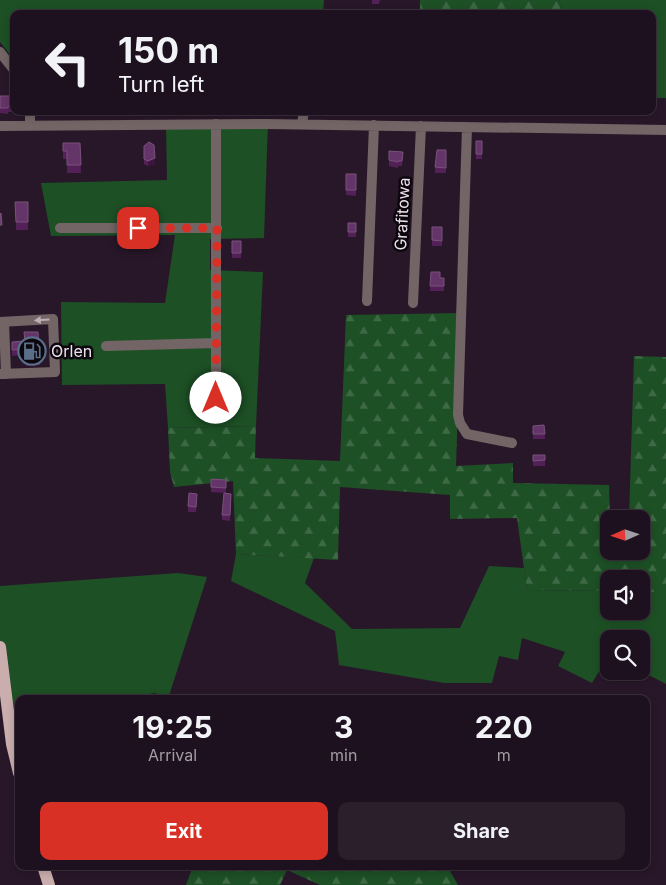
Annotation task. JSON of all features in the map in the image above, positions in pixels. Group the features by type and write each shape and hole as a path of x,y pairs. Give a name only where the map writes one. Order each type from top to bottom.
{"main road":[{"path":"0,647 15,756"},
{"path":"44,870 49,885"}],"street":[{"path":"0,52 10,65"},
{"path":"30,115 30,126"},
{"path":"302,124 303,115"},
{"path":"216,124 216,416"},
{"path":"0,126 302,124 666,130"},
{"path":"367,301 374,125"},
{"name":"Grafitowa","path":"414,303 421,126"},
{"path":"467,127 458,415 460,423 467,434 512,442"},
{"path":"60,228 217,228"},
{"path":"53,320 54,372 3,374 2,322 53,320"},
{"path":"106,346 216,342"}],"green space":[{"path":"0,0 324,0 323,10 10,10 10,55 0,42"},
{"path":"420,0 559,0 563,10 420,10"},
{"path":"559,0 666,0 666,98 656,98 656,10 563,10"},
{"path":"268,123 264,238 210,239 210,270 263,272 256,426 168,428 165,384 62,385 61,302 165,303 175,235 51,236 41,183 167,180 166,126"},
{"path":"461,313 456,466 513,463 513,483 609,485 610,510 600,510 600,560 650,560 650,510 629,510 634,356 666,357 666,592 650,592 650,570 600,570 600,591 527,590 517,518 450,519 450,495 340,487 338,560 236,554 233,481 174,487 170,472 168,428 256,426 255,458 340,461 346,315"},
{"path":"236,554 314,558 305,583 352,629 460,628 489,566 524,568 527,590 600,591 600,620 650,620 650,592 666,592 666,684 650,676 650,630 600,630 600,670 592,683 558,666 565,652 522,638 518,660 499,656 492,683 444,683 339,665 335,631 231,581"},
{"path":"178,573 207,577 169,695 155,693 144,695 15,695 15,717 9,718 0,647 0,586"},
{"path":"192,870 287,870 280,885 186,885"},
{"path":"287,870 449,870 458,885 320,885"}],"building":[{"path":"0,96 10,96 10,106 8,108 0,108"},
{"path":"476,141 482,141 482,154 476,154"},
{"path":"149,142 154,145 155,158 148,161 144,159 144,146"},
{"path":"63,143 80,143 81,165 67,165 67,151 63,151"},
{"path":"437,150 446,150 446,168 435,167"},
{"path":"389,151 403,152 402,161 389,160"},
{"path":"346,174 356,174 356,190 346,190"},
{"path":"15,202 28,202 28,222 16,222"},
{"path":"0,214 2,225 0,225"},
{"path":"348,223 356,223 356,232 348,232"},
{"path":"432,227 442,227 442,241 432,240"},
{"path":"232,241 241,241 241,253 232,253"},
{"path":"431,272 440,272 440,278 444,278 444,286 430,286"},
{"name":"Orlen","path":"24,332 38,332 40,359 26,360 25,349 12,350 12,342 25,341"},
{"path":"544,425 545,434 533,434 533,426"},
{"path":"533,455 545,455 545,460 533,461"},
{"path":"211,479 226,480 226,488 211,487"},
{"path":"189,493 197,494 196,507 188,506"},
{"path":"224,493 231,494 230,515 222,515"}],"place":[{"name":"Orlen","path":"32,351"}],"route":[{"path":"138,228 217,228 216,398"}]}
